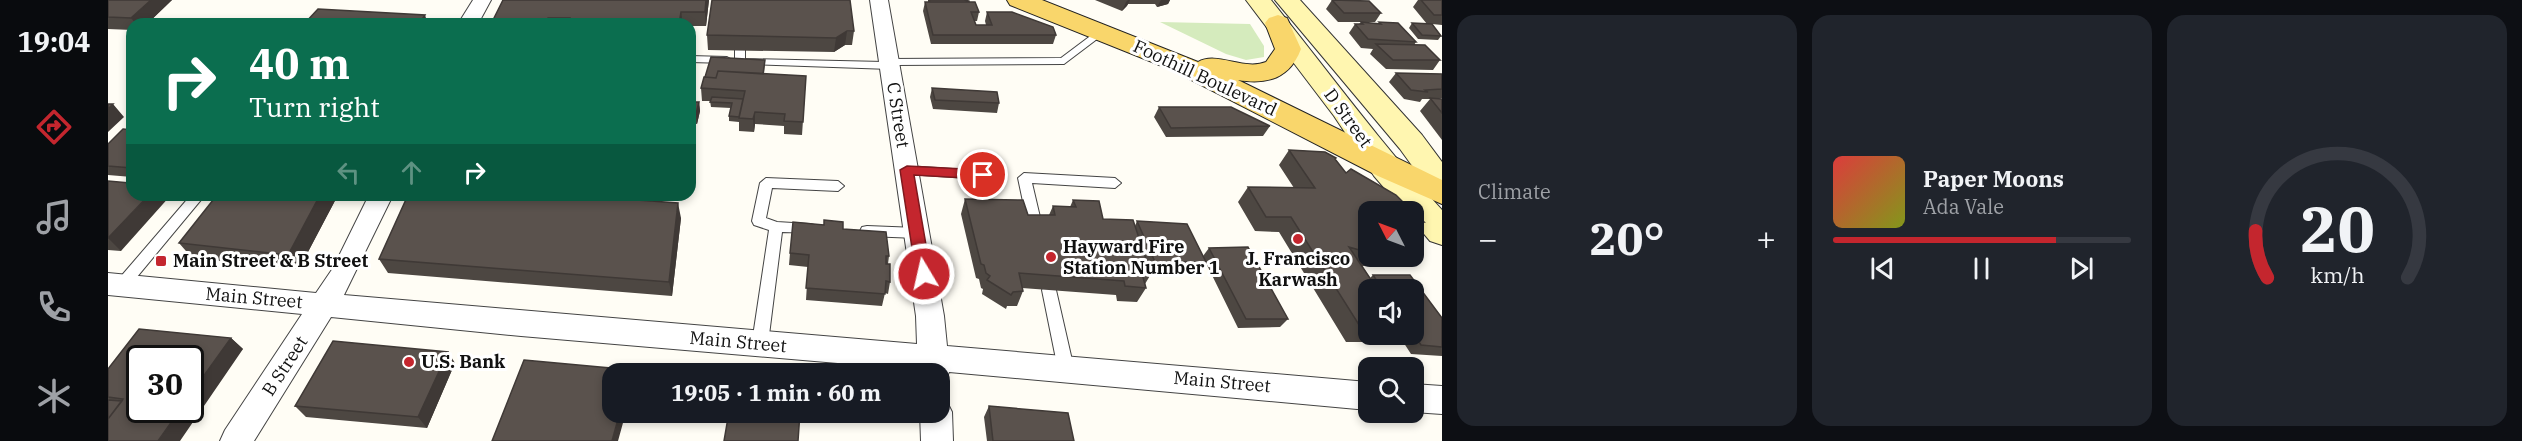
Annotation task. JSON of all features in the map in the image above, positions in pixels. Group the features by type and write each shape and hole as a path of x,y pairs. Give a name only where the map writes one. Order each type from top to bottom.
{"main road":[{"name":"Foothill Boulevard","path":"1019,0 1167,58 1265,105 1385,168 1442,194"},
{"name":"D Street","path":"1258,0 1282,12 1411,142 1442,184"},
{"name":"D Street","path":"1282,12 1385,168 1442,232"},
{"path":"1167,58 1242,72 1275,70 1282,65 1288,49 1282,12"},
{"name":"Foothill Boulevard","path":"1385,168 1442,211"}],"street":[{"path":"472,18 482,0"},
{"name":"C Street","path":"879,0 930,316 934,363"},
{"name":"B Street","path":"236,441 325,304 378,201"},
{"name":"Main Street","path":"115,285 760,344 910,363"},
{"name":"Main Street","path":"950,366 1066,369 1358,395"},
{"path":"1424,398 1442,399"},
{"path":"936,423 937,441"}],"lane":[{"path":"696,59 717,60 740,56 889,64 1064,61 1101,31"},
{"path":"907,170 983,175"},
{"path":"1036,230 1024,178 1115,183"},
{"path":"821,229 776,227 759,221 766,183 838,186"},
{"path":"115,285 192,201"},
{"path":"760,344 776,227"},
{"path":"855,231 917,233"},
{"path":"1049,290 1066,369"}],"green space":[{"path":"1160,22 1250,24 1264,46 1264,57 1246,60 1226,54"}],"building":[{"path":"108,0 151,0 131,18 108,17"},
{"path":"503,0 706,0 705,12 681,12 680,18 494,18"},
{"path":"712,0 850,0 854,31 847,31 836,38 707,35"},
{"path":"929,0 964,0 969,2 930,2"},
{"path":"1332,0 1369,1 1381,13 1344,13"},
{"path":"1421,0 1442,0 1442,15 1434,15"},
{"path":"925,2 975,2 979,12 971,12 976,25 992,25 987,12 1012,12 1053,27 1056,35 933,35"},
{"path":"318,9 425,15 423,18 310,18"},
{"path":"1361,22 1398,23 1416,42 1368,39 1355,24 1363,24"},
{"path":"1412,23 1432,24 1441,36 1422,35"},
{"path":"1376,44 1425,45 1440,60 1393,60"},
{"path":"711,57 765,60 763,74 718,71 716,78 705,77"},
{"path":"718,71 806,76 803,122 784,121 785,114 755,112 753,119 739,118 745,91 701,88 704,77 716,78"},
{"path":"1396,73 1442,74 1442,89 1425,90 1428,92 1411,90"},
{"path":"932,88 997,92 999,103 935,100"},
{"path":"712,97 743,99 739,117 729,116 732,103 710,102"},
{"path":"1430,98 1442,99 1442,113"},
{"path":"1159,107 1231,107 1270,126 1171,128"},
{"path":"123,129 126,129 126,168 108,166 108,144"},
{"path":"1289,150 1325,152 1336,158 1346,173 1351,169 1396,195 1402,201 1358,201 1358,250 1349,247 1358,260 1358,267 1362,267 1371,279 1358,279 1358,323 1291,217 1266,217 1248,187 1315,188"},
{"path":"108,181 126,183 126,201 143,201 108,238"},
{"name":"Hayward Fire Station Number 1","path":"965,199 1023,200 1028,215 1055,215 1053,206 1076,207 1073,200 1099,201 1103,219 1133,220 1151,274 1142,274 1146,288 1125,286 1124,281 1019,273 1023,291 1013,292 1011,295 987,280 990,276 981,264"},
{"path":"212,201 317,201 288,255 179,243"},
{"path":"405,201 651,201 678,203 669,282 379,259"},
{"path":"824,220 843,222 843,229 886,232 889,256 886,256 886,264 890,264 890,282 886,281 885,294 806,288 809,255 790,253 793,222 824,225"},
{"path":"1137,221 1187,224 1206,262 1155,262"},
{"path":"1248,247 1288,319 1246,319 1209,248"},
{"path":"1373,275 1410,275 1413,279 1376,279"},
{"path":"1424,294 1442,318 1442,347 1421,345 1424,345"},
{"path":"139,329 231,338 204,376 204,345 127,345"},
{"path":"333,341 448,352 418,417 295,406"},
{"path":"126,346 126,423 171,423 158,441 108,441 108,419 123,399 108,397 108,369"},
{"path":"524,360 602,367 602,423 617,423 612,441 492,441"},
{"path":"108,400 122,401 108,419"},
{"path":"989,406 1068,413 1074,441 993,441"},
{"path":"727,423 799,423 798,441 724,441"}],"place":[{"name":"J. Francisco Karwash","path":"1298,239"},
{"name":"Hayward Fire Station Number 1","path":"1051,257"},
{"name":"Main Street & B Street","path":"161,261"},
{"name":"U.S. Bank","path":"409,362"}],"route":[{"path":"924,274 907,170 983,175"}]}
